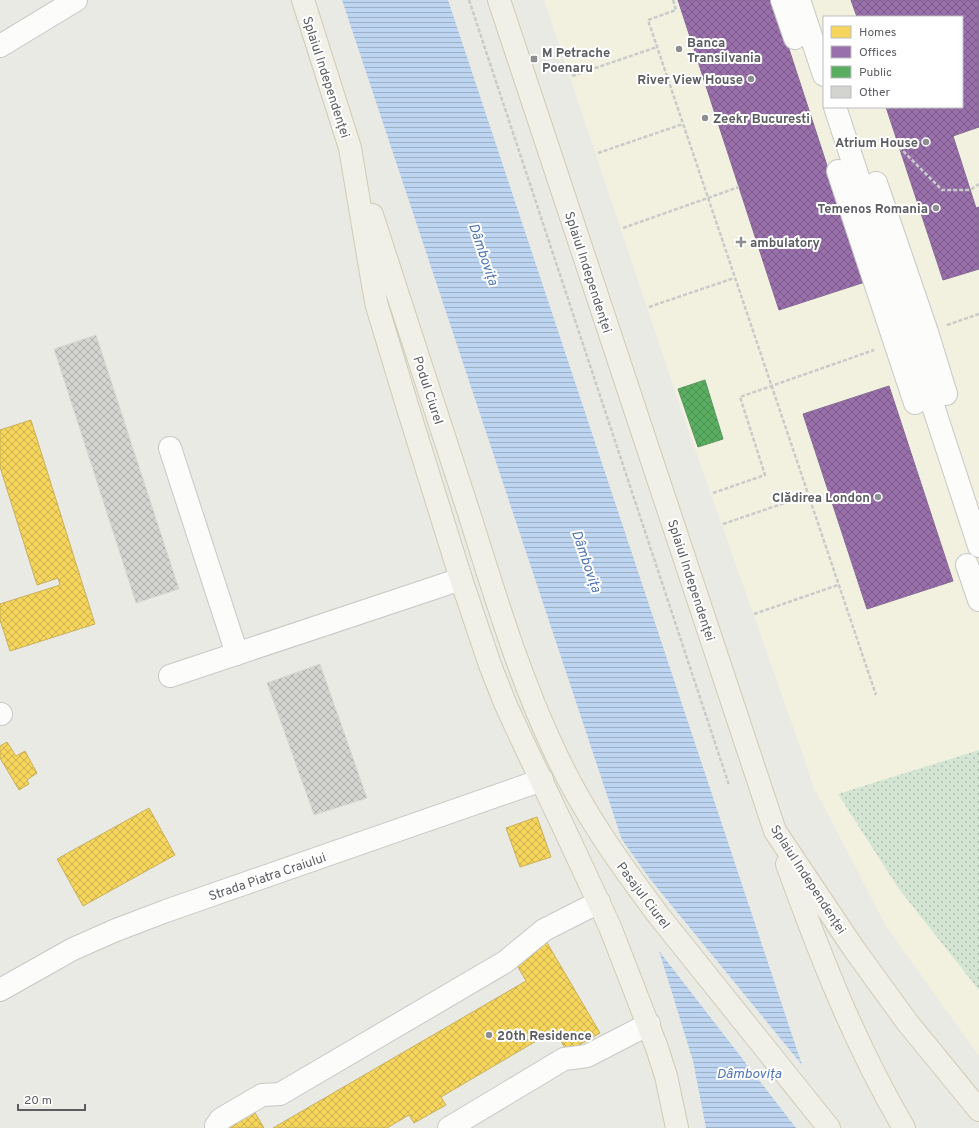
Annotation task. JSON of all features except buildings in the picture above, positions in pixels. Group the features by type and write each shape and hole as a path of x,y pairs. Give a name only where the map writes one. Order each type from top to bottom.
{"main road":[{"name":"Splaiul Independenței","path":"303,0 350,148 373,285 378,306 461,579 488,659 505,703 599,902 649,1024 666,1076 677,1128"},
{"name":"Splaiul Independenței","path":"499,0 775,831 854,949 907,1022 979,1110"},
{"name":"Podul Ciurel","path":"350,148 435,405 507,633"},
{"name":"Pasajul Ciurel","path":"507,633 524,682 555,753 593,822 634,883 659,916 829,1128"},
{"path":"775,831 822,956 845,1011 875,1076 904,1128"}],"street":[{"path":"0,46 76,0"},
{"path":"782,0 795,38"},
{"path":"799,0 823,72"},
{"path":"815,0 823,24"},
{"path":"835,108 979,546"},
{"path":"868,161 927,332 946,394"},
{"path":"838,171 915,403"},
{"path":"170,448 237,654"},
{"path":"967,565 979,600"},
{"path":"170,676 461,579"},
{"name":"Strada Piatra Craiului","path":"0,990 73,949 116,930 166,911 542,780"},
{"path":"216,1128 221,1119 262,1095 280,1094 505,962 544,930 599,902"},
{"path":"449,1128 564,1059 587,1056 649,1024"}],"path":[{"path":"469,0 729,785"},
{"path":"673,0 676,10 648,20 876,695"},
{"path":"572,76 657,47"},
{"path":"598,153 683,124"},
{"path":"884,138 899,147 942,190 970,190 979,184"},
{"path":"623,228 739,187"},
{"path":"649,307 734,278"},
{"path":"713,493 766,475 740,397 895,342"},
{"path":"723,524 808,495"},
{"path":"754,614 838,584"}],"shaded area":[{"path":"544,0 979,0 979,1056 886,926 813,786 682,412"}],"green space":[{"path":"979,750 979,990 899,889 838,794"}],"water":[{"name":"Dâmbovița","path":"342,0 448,0 800,1059 826,1128 706,1128 693,1061 660,954"}],"pier":[{"path":"618,834 650,879 807,1071 828,1128 796,1128 656,947"}],"place":[{"name":"Banca Transilvania","path":"679,49"},
{"name":"M Petrache Poenaru","path":"534,59"},
{"name":"River View House","path":"751,79"},
{"name":"Zeekr Bucuresti","path":"705,118"},
{"name":"Atrium House","path":"926,142"},
{"name":"Temenos Romania","path":"936,208"},
{"name":"ambulatory","path":"741,242"},
{"name":"Clădirea London","path":"878,497"},
{"name":"20th Residence","path":"489,1035"}]}
